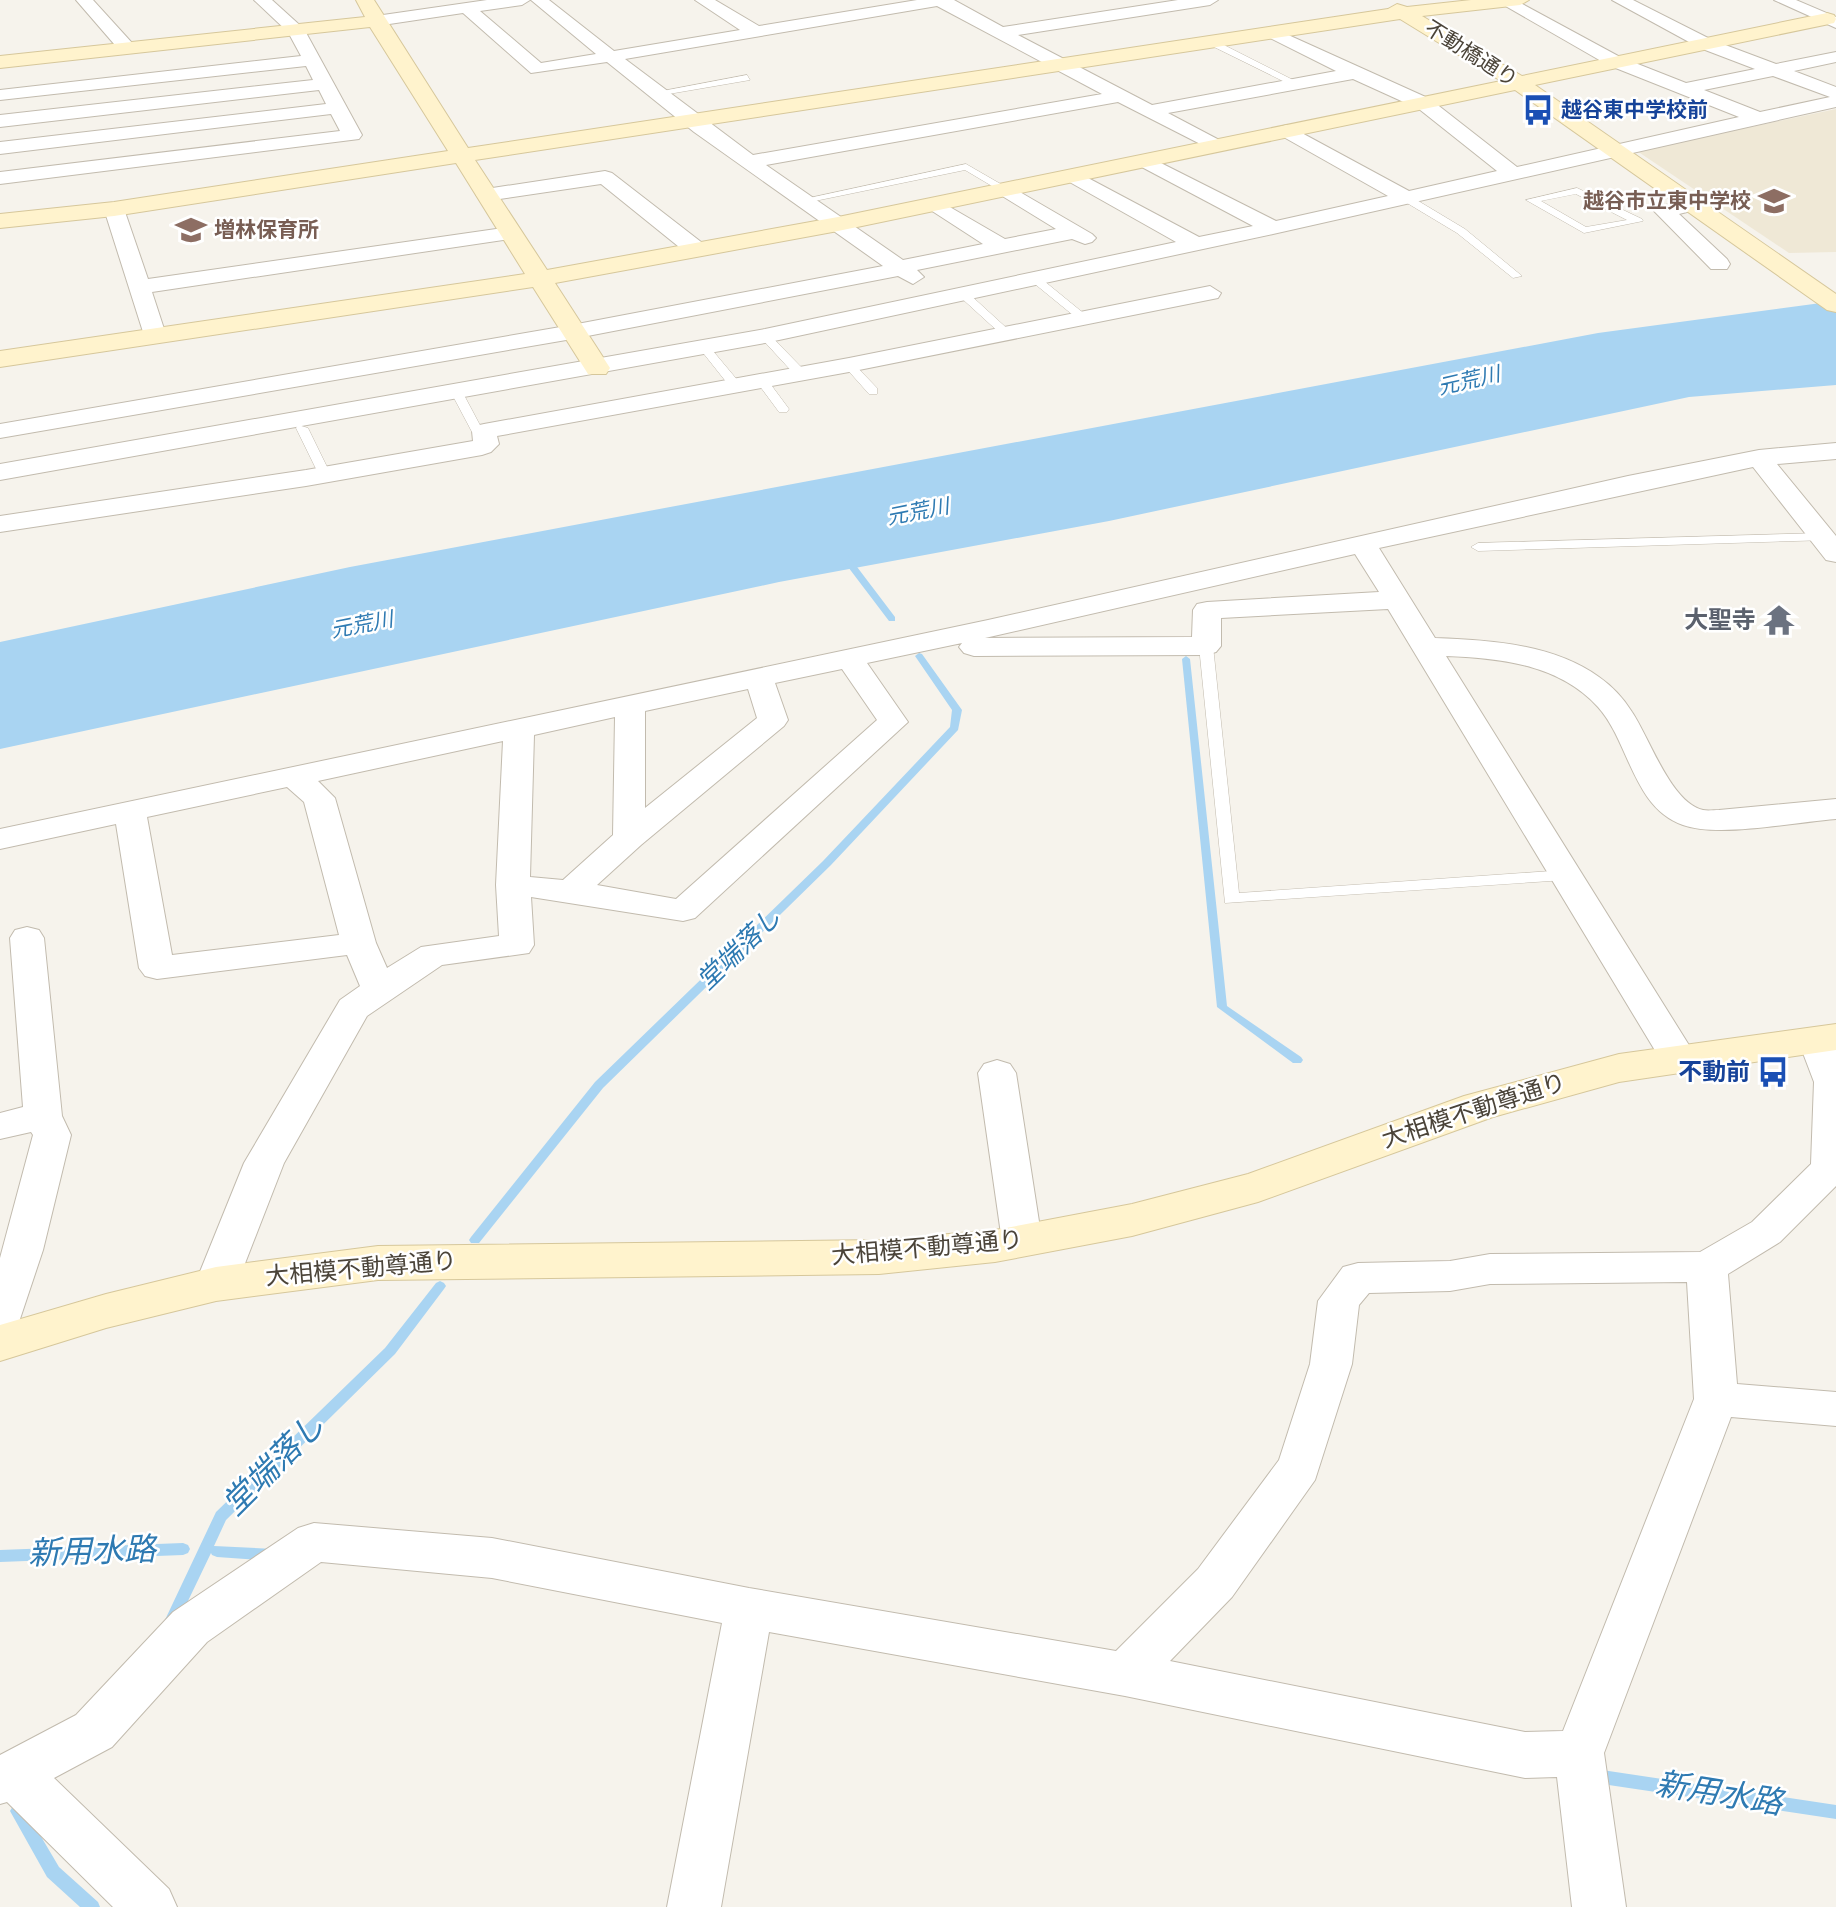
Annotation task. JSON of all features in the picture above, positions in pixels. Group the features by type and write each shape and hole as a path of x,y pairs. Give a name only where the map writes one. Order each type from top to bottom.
{"street":[{"path":"84,0 127,48"},
{"path":"0,178 352,135 295,29 262,0"},
{"path":"365,0 460,155 597,368"},
{"path":"0,62 376,20 522,0"},
{"path":"539,0 749,162 900,268 953,296"},
{"path":"703,0 756,33"},
{"path":"1100,0 1128,13"},
{"path":"1000,33 1210,0"},
{"name":"不動橋通り","path":"1378,0 1403,12 1517,82 1836,305"},
{"path":"0,221 114,209 1403,12 1509,0 1614,61 1755,117"},
{"path":"1620,0 1706,44 1836,93"},
{"path":"1782,0 1832,21"},
{"path":"467,8 537,69 941,1 1216,146"},
{"path":"1046,5 1079,21"},
{"path":"0,359 539,279 838,224 1422,104 1614,61 1832,21"},
{"path":"1269,33 1422,104 1513,174"},
{"path":"1685,89 1836,57"},
{"path":"0,95 313,60"},
{"path":"1149,111 1356,74"},
{"path":"0,121 324,84"},
{"path":"749,162 1119,96"},
{"path":"0,445 2,472 704,348 1273,228 1755,117 1836,101"},
{"path":"0,148 337,108"},
{"path":"1287,131 1406,198"},
{"path":"1145,161 1273,228"},
{"path":"1073,176 1195,244"},
{"path":"486,195 605,177 696,250"},
{"path":"1006,190 1121,260"},
{"path":"936,205 1001,246"},
{"path":"1692,205 1664,211 1719,264"},
{"path":"114,209 155,335"},
{"path":"1641,221 1670,219"},
{"path":"0,431 572,332 1074,232"},
{"path":"141,287 510,233"},
{"path":"0,524 325,475 482,447 486,444 485,433 849,365 1210,293"},
{"path":"0,839 315,781 519,727 927,641 1628,484 1759,458 1836,451"},
{"path":"1759,458 1829,545"},
{"path":"1364,545 1678,1058"},
{"path":"927,641 936,648 1206,646 1206,610 1396,600"},
{"path":"1424,646 1486,648 1533,658 1581,677 1609,700 1673,808 1695,819 1836,809"},
{"path":"513,885 571,891 683,911 893,722 848,657"},
{"path":"571,891 629,838 773,720 758,676"},
{"path":"629,703 629,838"},
{"path":"216,1284 264,1163 353,1008 433,955 517,945 513,885 519,727"},
{"path":"315,781 359,943 379,990"},
{"path":"130,813 157,968 359,943"},
{"path":"0,1323 23,1250 52,1135 43,1116 27,938"},
{"path":"1125,1674 1215,1583 1298,1467 1331,1364 1339,1301 1358,1278 1450,1276 1490,1269 1707,1267 1766,1232 1830,1168 1833,1082 1826,1038"},
{"name":"大相模不動尊通り","path":"0,1343 106,1311 216,1284 378,1263 879,1257 1022,1241 1132,1220 1258,1187 1479,1105 1619,1068 1826,1038"},
{"path":"997,1073 1022,1241"},
{"path":"0,1126 43,1116"},
{"path":"1599,1907 1580,1753 1716,1399 1707,1267"},
{"path":"1716,1399 1836,1409"},
{"path":"150,1907 7,1778 94,1731 190,1627 314,1542 492,1558 749,1608 1125,1674 1524,1755 1580,1753"},
{"path":"694,1907 749,1608"}],"lane":[{"path":"1211,42 1296,84"},
{"path":"670,99 747,78"},
{"path":"805,200 966,167 1006,190"},
{"path":"1577,191 1641,221 1584,229 1531,200 1577,191"},
{"path":"1406,198 1461,231 1517,276"},
{"path":"1034,278 1083,318"},
{"path":"953,296 1007,334"},
{"path":"765,336 800,373"},
{"path":"704,348 735,385"},
{"path":"849,365 873,391"},
{"path":"762,381 783,409"},
{"path":"460,398 476,429 485,433"},
{"path":"302,428 325,475"},
{"path":"1478,547 1829,545"},
{"path":"1206,646 1231,899 1565,875"}],"shaded area":[{"name":"越谷市立東中学校","path":"1836,109 1836,252 1789,253 1637,151"}],"water":[{"name":"元荒川","path":"1836,301 1836,385 1689,397 1109,521 779,582 0,749 0,642 350,567 1598,333"}],"waterway":[{"name":"堂端落し","path":"845,557 892,619"},
{"name":"堂端落し","path":"475,1240 599,1085 827,863 955,728 957,710 919,656"},
{"path":"1186,659 1222,1007 1297,1060"},
{"name":"堂端落し","path":"171,1622 221,1516 390,1351 440,1286"},
{"name":"新用水路","path":"0,1556 183,1549"},
{"name":"新用水路","path":"217,1551 274,1555"},
{"name":"新用水路","path":"1602,1777 1836,1812"},
{"path":"18,1811 53,1872 92,1907"}],"place":[{"name":"越谷東中学校前","path":"1538,110"},
{"name":"越谷市立東中学校","path":"1774,201"},
{"name":"増林保育所","path":"191,230"},
{"name":"大聖寺","path":"1779,620"},
{"name":"不動前","path":"1773,1072"}]}
